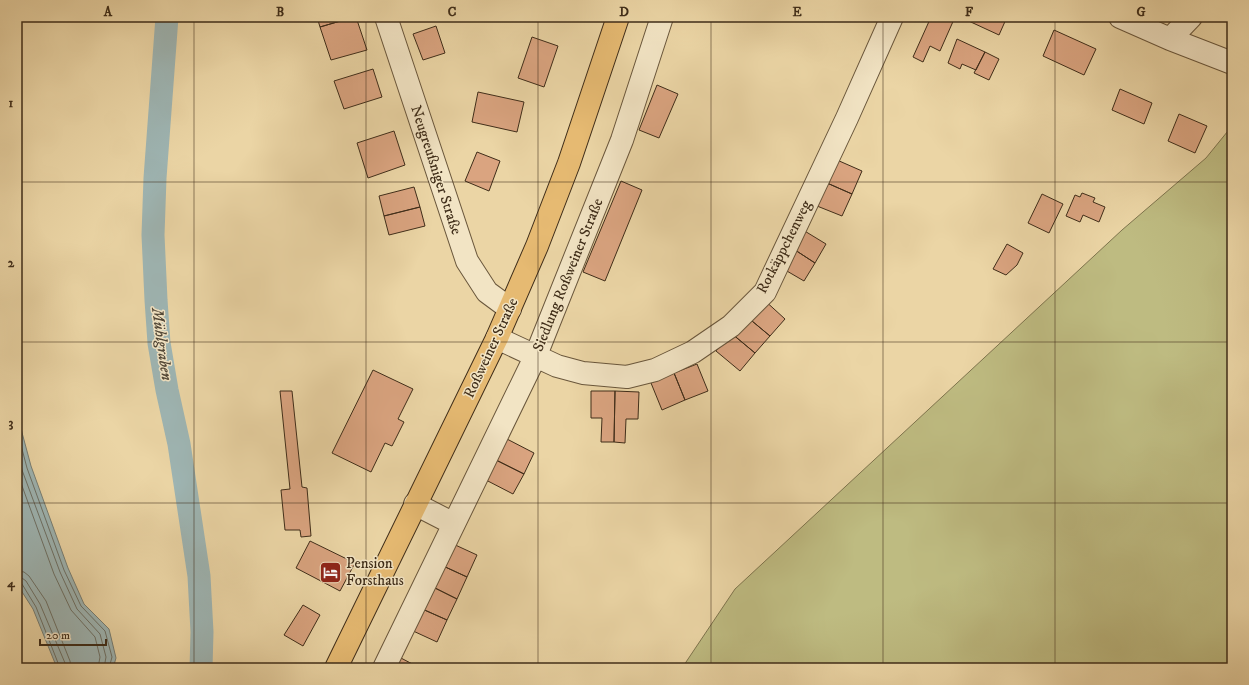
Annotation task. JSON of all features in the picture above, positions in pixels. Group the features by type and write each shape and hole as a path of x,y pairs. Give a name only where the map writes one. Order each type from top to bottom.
{"main road":[{"name":"Roßweiner Straße","path":"336,668 510,309 537,246 569,162 618,17"}],"street":[{"name":"Neugreußniger Straße","path":"386,17 467,261 487,292 510,309"},
{"name":"Siedlung Roßweiner Straße","path":"384,668 536,355 622,140 662,17"},
{"name":"Rotkäppchenweg","path":"497,338 557,366 583,373 627,377 655,370 693,352 731,326 765,292 847,118 892,17"},
{"path":"1120,17 1170,39 1232,63"},
{"path":"1170,39 1190,17"},
{"path":"415,504 454,524"}],"shaded area":[{"path":"1232,126 1232,668 682,668 735,589 1122,230 1206,158"}],"water":[{"path":"17,414 31,466 68,568 84,604 109,629 116,658 113,668 57,668 33,609 17,584"}],"building":[{"path":"317,17 354,17 320,27"},
{"path":"356,17 367,50 331,60 320,27"},
{"path":"845,17 855,17 853,21"},
{"path":"931,17 955,17 940,51 930,46 923,62 913,57"},
{"path":"960,17 1007,17 999,35"},
{"path":"1232,17 1232,26 1228,24"},
{"path":"436,26 445,53 423,60 413,34"},
{"path":"1054,30 1096,49 1084,75 1043,56"},
{"path":"532,37 558,46 544,87 518,78"},
{"path":"957,39 985,52 976,70 962,64 960,69 948,63"},
{"path":"985,52 999,59 989,80 974,73"},
{"path":"373,69 382,97 344,109 334,81"},
{"path":"657,85 678,94 659,138 639,130"},
{"path":"1120,89 1152,103 1144,124 1112,110"},
{"path":"478,92 524,102 517,132 472,122"},
{"path":"1179,114 1207,126 1195,153 1168,141"},
{"path":"394,131 405,165 368,178 357,143"},
{"path":"477,152 500,161 489,191 465,181"},
{"path":"837,160 862,171 852,194 827,183"},
{"path":"621,181 642,190 605,281 583,272"},
{"path":"827,183 852,194 842,216 817,206"},
{"path":"414,187 420,207 384,216 379,196"},
{"path":"1082,193 1095,198 1093,202 1105,207 1099,222 1083,215 1080,222 1066,216 1075,195 1080,197"},
{"path":"1042,194 1063,204 1049,233 1028,223"},
{"path":"420,207 425,226 389,235 384,216"},
{"path":"803,230 826,244 815,263 792,248"},
{"path":"1007,244 1023,253 1017,265 1006,275 993,269"},
{"path":"792,248 815,263 804,281 780,267"},
{"path":"762,298 785,319 770,336 746,316"},
{"path":"746,316 770,336 755,353 731,333"},
{"path":"731,333 755,353 740,371 716,351"},
{"path":"697,364 708,391 685,400 674,373"},
{"path":"373,370 413,389 398,419 404,422 392,446 385,443 371,472 332,453"},
{"path":"674,373 685,400 662,410 651,383"},
{"path":"280,391 292,391 302,487 307,488 311,536 301,537 300,530 285,530 281,490 290,489"},
{"path":"591,391 615,391 614,442 601,442 602,418 591,418"},
{"path":"615,391 639,392 638,419 626,419 625,443 614,442"},
{"path":"505,438 534,453 524,474 494,459"},
{"path":"494,459 524,474 513,494 484,479"},
{"path":"310,541 355,563 340,591 296,568"},
{"path":"451,543 477,555 467,577 441,565"},
{"path":"441,565 467,577 457,599 431,586"},
{"path":"431,586 457,599 447,620 420,608"},
{"path":"303,605 320,615 303,646 284,635"},
{"path":"420,608 447,620 437,642 411,630"},
{"path":"399,657 420,668 393,668"}],"waterway":[{"name":"Mühlgraben","path":"167,17 155,178 153,235 156,300 159,343 167,390 179,444 199,576 202,632 201,668"}],"place":[{"name":"Pension Forsthaus","path":"330,572"}]}
